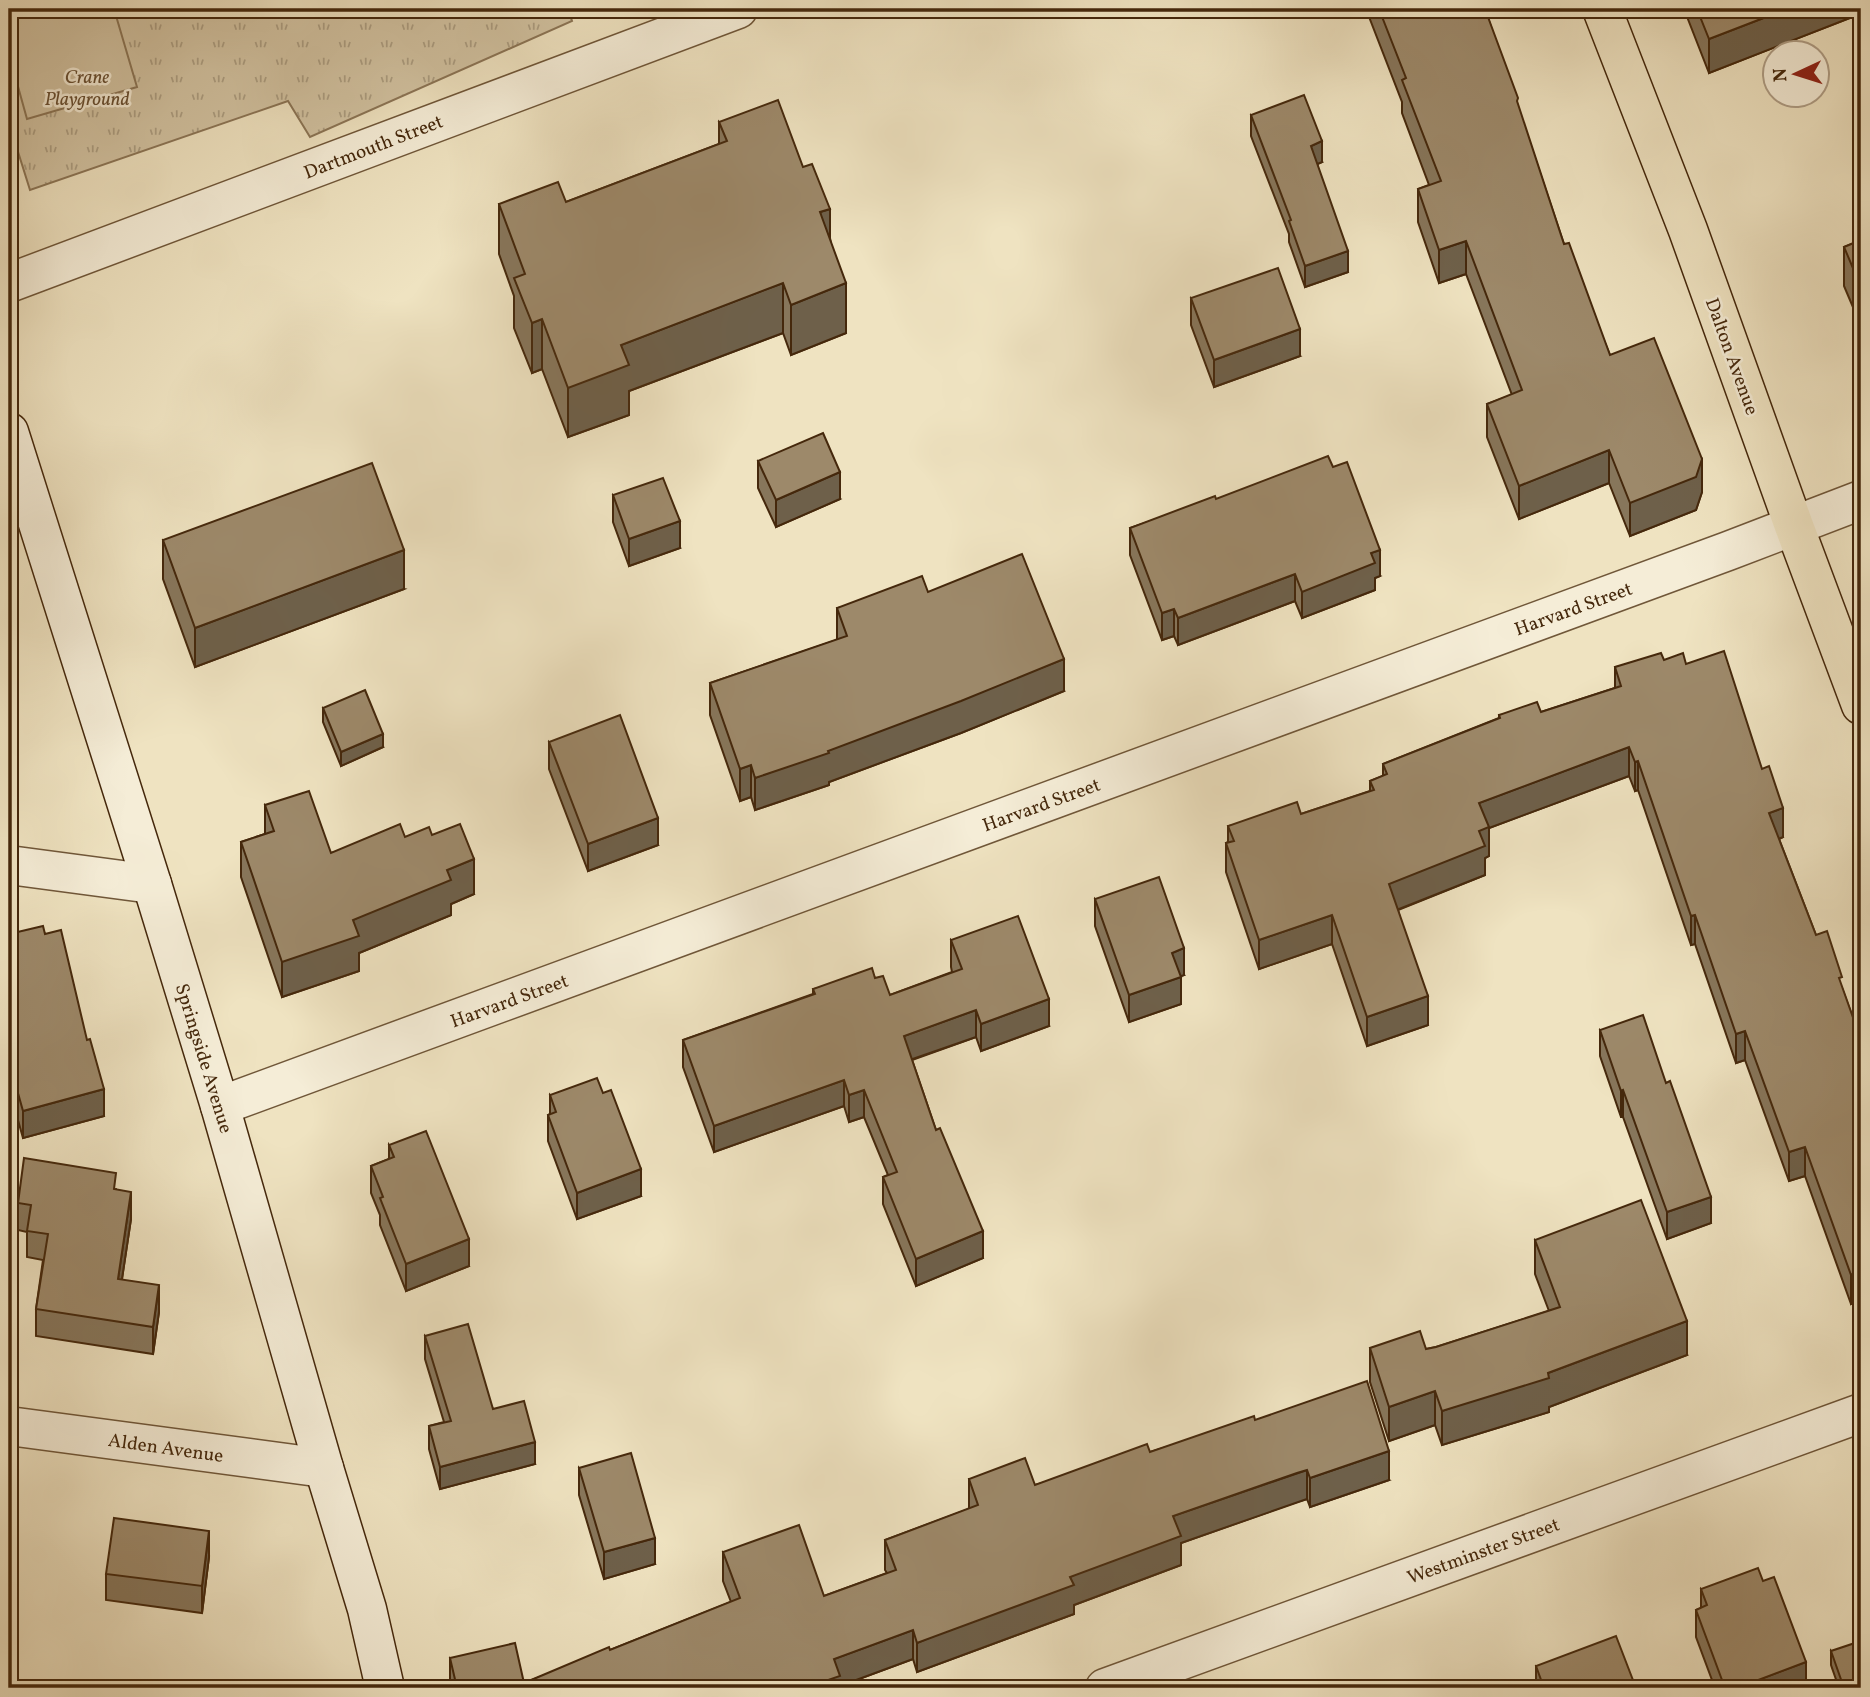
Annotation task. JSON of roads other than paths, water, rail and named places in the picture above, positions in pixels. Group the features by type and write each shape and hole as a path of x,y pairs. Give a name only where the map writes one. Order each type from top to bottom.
{"main road":[{"name":"Dalton Avenue","path":"1602,9 1688,230 1861,705"}],"street":[{"name":"Dartmouth Street","path":"9,282 738,9"},
{"name":"Springside Avenue","path":"9,432 220,1106 367,1609 385,1688"},
{"name":"Harvard Street","path":"220,1106 1861,500"},
{"path":"9,865 152,884"},
{"name":"Westminster Street","path":"1105,1688 1861,1413"},
{"name":"Alden Avenue","path":"9,1426 324,1468"}],"park label":[{"name":"Crane Playground","path":"87,87"}]}
